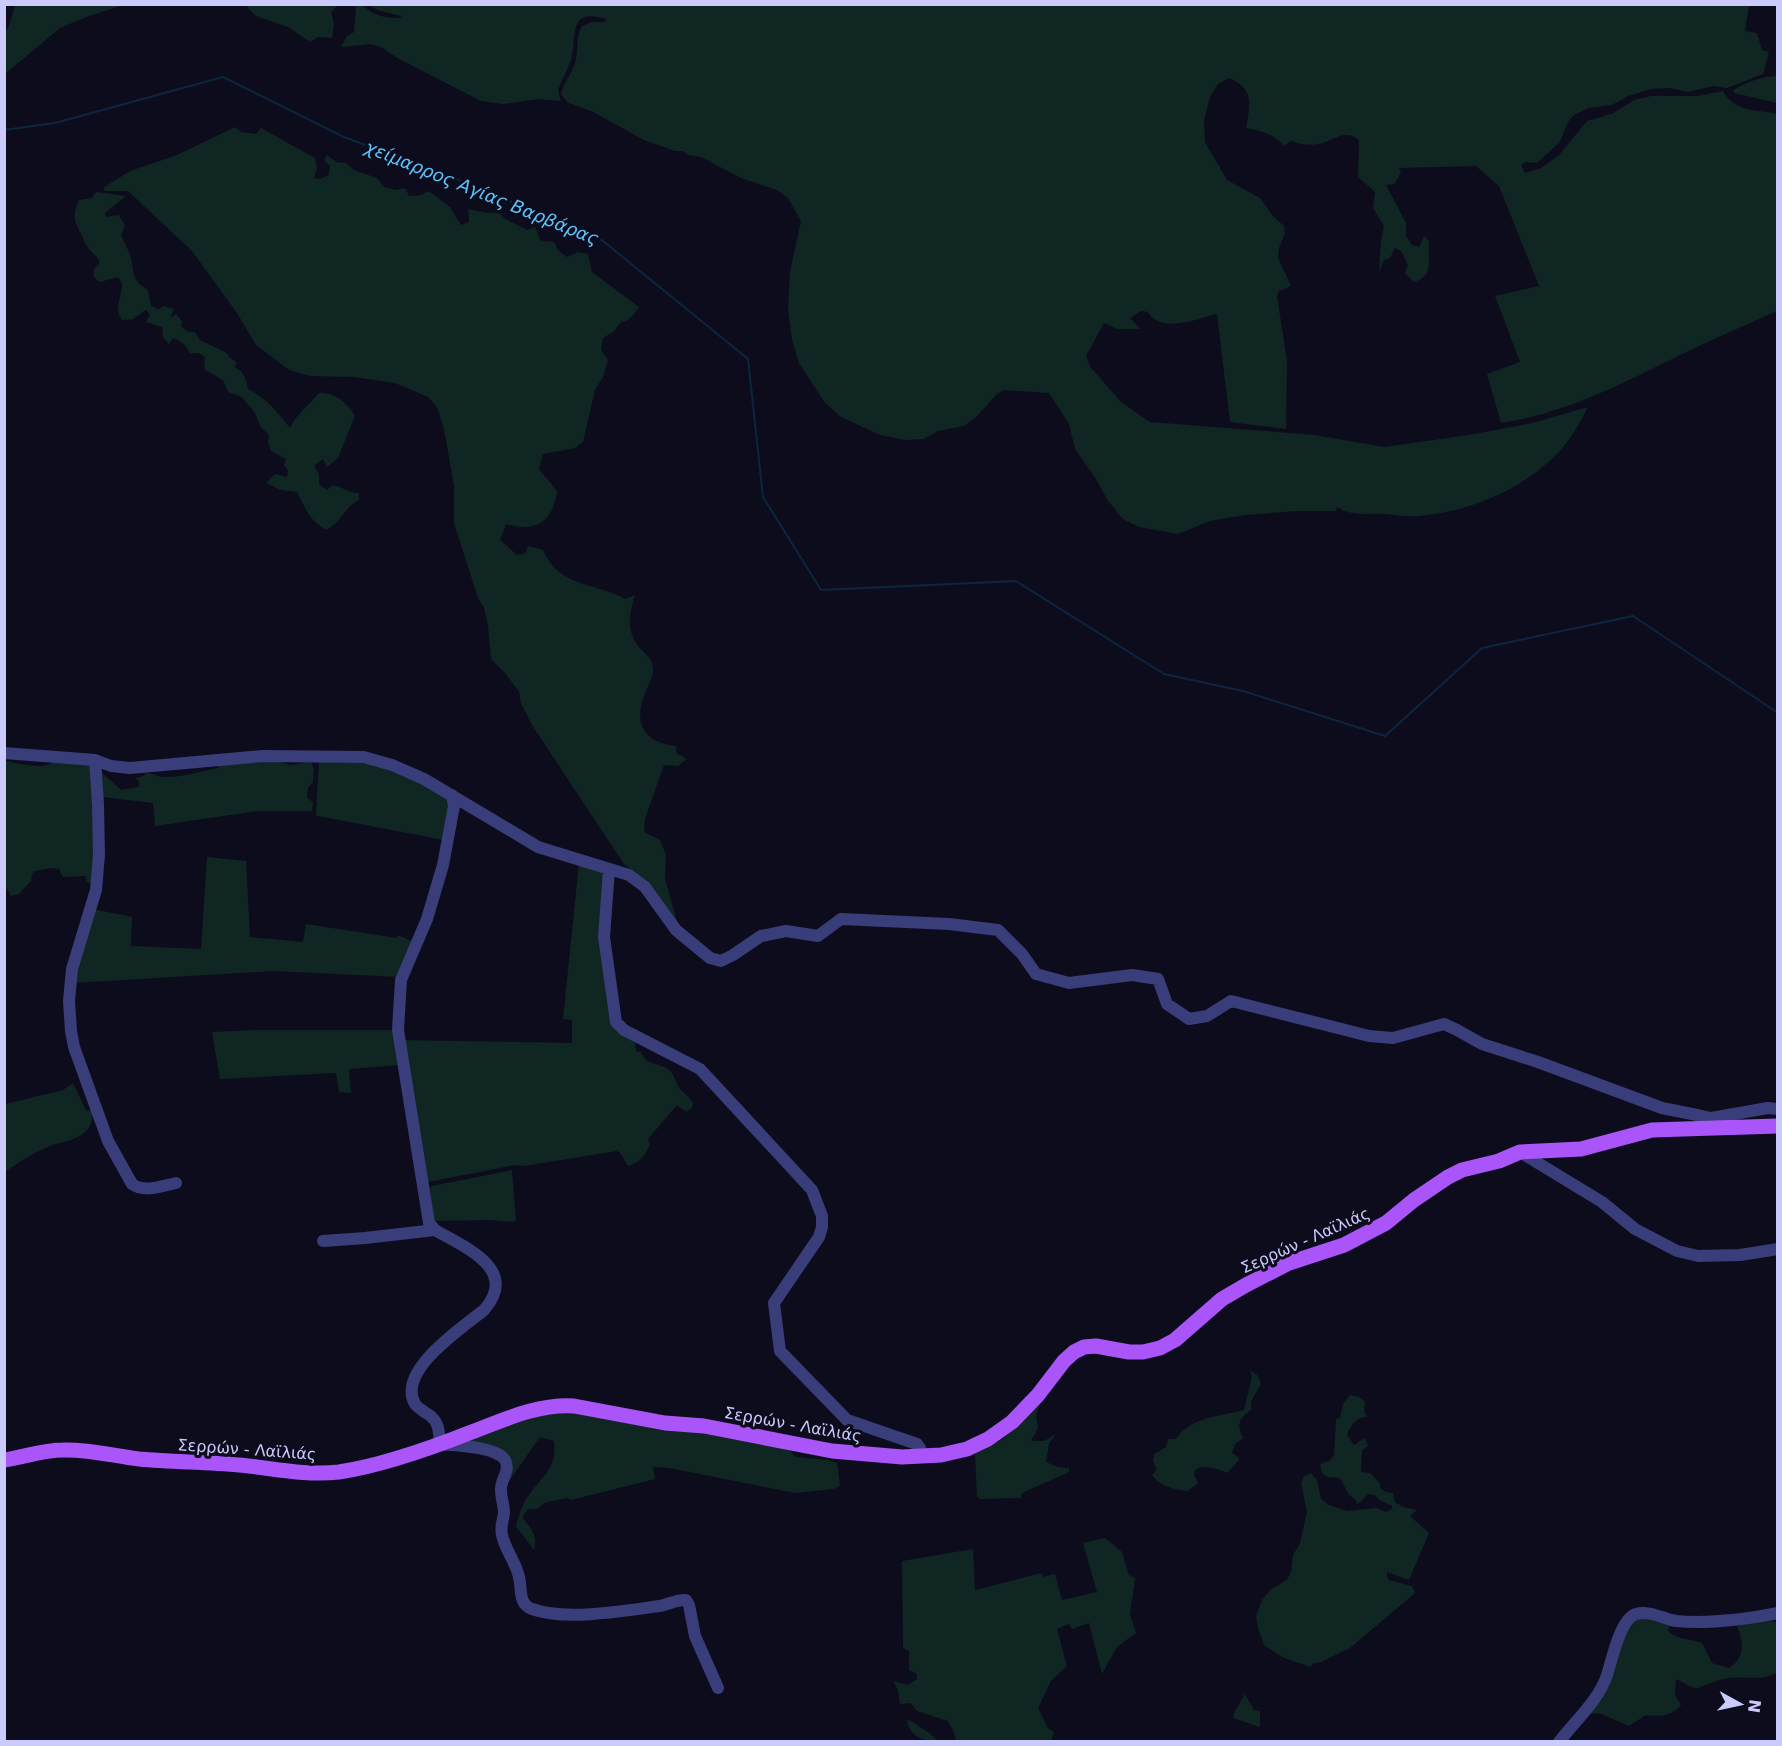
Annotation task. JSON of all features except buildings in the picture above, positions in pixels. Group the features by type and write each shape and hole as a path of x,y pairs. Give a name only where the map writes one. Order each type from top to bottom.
{"main road":[{"name":"Σερρών - Λαϊλιάς","path":"4,1460 63,1450 139,1459 239,1465 308,1473 338,1472 367,1466 440,1444 512,1416 559,1405 665,1423 704,1426 867,1456 941,1455 967,1449 1001,1431 1038,1395 1064,1360 1074,1352 1084,1347 1096,1346 1129,1352 1160,1348 1175,1340 1222,1299 1246,1285 1289,1263 1344,1245 1386,1223 1413,1200 1448,1177 1476,1165 1499,1161 1520,1152 1581,1149 1652,1130 1778,1126"}],"street":[{"path":"4,753 95,760 111,766 130,768 263,756 364,757 392,765 424,779 538,847 629,875 645,887 676,930 710,958 721,961 761,936 786,931 819,936 841,919 949,924 998,930 1022,954 1036,974 1069,984 1132,975 1158,979 1167,1004 1189,1019 1207,1016 1231,1001 1369,1036 1393,1038 1444,1024 1482,1044 1538,1062 1662,1108 1711,1118 1768,1108 1778,1109"},
{"path":"95,760 99,855 96,890 72,969 69,1001 74,1047 108,1142 132,1184 137,1188 145,1189 176,1184"},
{"path":"452,795 454,806 443,865 427,919 401,980 398,1030 429,1224 480,1257 493,1270 496,1283 492,1300 424,1359 416,1375 411,1394 416,1407 431,1415 439,1425 440,1444 489,1450 501,1456 505,1461 507,1468 501,1488 504,1511 501,1524 502,1536 518,1570 521,1595 526,1605 532,1609 580,1614 662,1605 686,1600 695,1636 718,1688"},
{"path":"609,869 604,937 616,1022 624,1030 700,1070 812,1190 822,1216 819,1237 774,1303 780,1351 847,1420 917,1444 920,1448 919,1457"},
{"path":"1520,1152 1602,1202 1635,1229 1677,1251 1698,1256 1740,1255 1778,1249"},
{"path":"323,1241 435,1230"},
{"path":"1558,1742 1600,1691 1620,1634 1628,1620 1635,1614 1647,1613 1676,1621 1690,1621 1748,1618 1778,1613"}],"green space":[{"path":"15,4 123,5 60,28 5,74 5,32"},
{"path":"249,4 338,4 331,12 334,24 332,38 318,37 310,42 288,27 256,16 247,7"},
{"path":"355,4 373,13 391,18 401,18 401,16 377,10 369,5 1749,5 1745,31 1757,33 1762,50 1769,52 1763,74 1727,88 1714,86 1687,92 1669,88 1652,89 1628,96 1612,105 1588,108 1574,115 1568,122 1559,143 1537,163 1526,162 1521,165 1525,173 1541,168 1559,155 1587,121 1612,114 1634,100 1651,96 1697,96 1723,91 1739,106 1774,113 1778,116 1777,311 1587,399 1546,413 1501,423 1487,374 1520,362 1495,296 1539,286 1499,186 1476,166 1399,168 1401,173 1394,184 1386,185 1406,223 1406,236 1412,245 1419,247 1424,236 1429,241 1429,266 1425,276 1414,282 1405,273 1408,265 1401,251 1395,248 1390,258 1384,260 1379,272 1384,226 1373,208 1375,192 1358,177 1359,140 1344,135 1319,144 1291,141 1284,146 1272,136 1246,128 1249,98 1243,87 1229,78 1218,84 1210,97 1204,121 1205,142 1227,180 1260,198 1273,216 1284,226 1285,233 1278,258 1291,286 1279,291 1277,296 1287,361 1286,429 1230,422 1217,314 1170,324 1154,319 1148,312 1141,311 1130,318 1140,329 1118,329 1104,323 1086,356 1091,368 1122,403 1150,422 1315,435 1384,447 1532,423 1588,407 1564,446 1534,474 1498,495 1459,509 1414,516 1355,513 1337,507 1336,511 1245,515 1210,521 1178,534 1139,527 1123,519 1108,501 1075,449 1069,424 1049,393 1004,390 964,426 938,431 924,439 905,440 880,435 841,417 825,403 799,363 792,340 788,308 790,272 801,221 788,198 777,190 741,178 701,157 644,140 593,112 567,102 561,94 575,63 582,26 592,22 605,22 607,19 594,16 579,20 571,59 558,90 561,101 538,99 504,104 481,101 399,59 381,47 371,44 341,47 347,36 354,32"},
{"path":"1777,76 1777,103 1734,93 1734,90 1760,78"},
{"path":"235,127 241,132 256,134 261,128 315,158 317,168 314,178 320,179 329,175 330,166 324,160 327,155 336,162 346,163 354,170 377,178 384,187 396,190 405,188 409,196 421,195 429,191 450,207 461,225 469,222 468,209 488,213 498,212 505,219 527,230 535,227 541,241 554,242 558,250 567,257 578,252 588,254 592,272 639,307 629,319 621,322 613,332 603,338 601,350 608,360 603,377 595,390 583,442 575,448 543,454 539,469 557,491 552,510 547,517 534,526 506,524 500,540 517,555 526,553 528,546 543,550 558,571 568,578 625,599 635,595 631,609 630,629 635,641 653,666 651,679 641,706 641,724 650,737 676,746 676,753 687,759 678,766 664,765 645,819 644,832 660,840 666,855 665,879 678,925 641,878 624,864 532,725 521,703 519,692 491,659 484,608 478,598 454,523 454,486 444,429 437,407 428,397 395,383 354,377 310,376 289,370 256,345 237,313 192,251 128,191 105,191 103,188 130,171 177,155"},
{"path":"97,192 126,196 105,213 106,217 119,215 125,226 121,235 130,255 135,277 148,290 151,306 158,309 164,306 174,309 170,318 176,314 182,321 181,326 188,332 195,332 200,340 227,353 236,362 235,368 246,379 248,389 271,406 290,428 319,393 335,396 352,411 355,416 338,458 327,467 323,459 314,466 319,474 319,484 327,490 333,485 359,493 359,500 350,506 332,526 326,530 316,523 308,514 297,492 281,490 266,483 275,474 287,477 288,471 284,465 286,459 271,451 268,442 269,435 260,426 255,413 242,397 228,392 223,380 204,369 205,357 199,353 190,353 179,340 173,338 169,344 163,337 162,327 146,322 150,315 146,310 133,319 122,320 118,308 121,282 118,277 100,282 95,278 94,269 99,264 98,259 86,244 75,219 75,210 79,200 92,198"},
{"path":"267,758 290,765 311,762 314,769 313,782 308,787 307,798 313,802 312,811 257,811 155,826 153,803 102,797 101,772 121,790 139,787 136,778 147,773 163,777 178,776 218,768 220,765"},
{"path":"319,759 364,760 441,792 450,802 444,840 316,815"},
{"path":"5,761 38,766 55,761 89,763 94,788 93,885 87,882 85,876 63,877 59,869 52,868 34,871 32,880 19,894 11,896 5,885"},
{"path":"207,857 246,861 250,937 303,942 306,924 397,938 398,935 416,943 399,977 274,971 73,983 93,909 132,917 131,946 201,949"},
{"path":"579,863 604,874 617,1027 636,1044 636,1051 641,1052 646,1060 670,1071 680,1089 693,1102 692,1108 686,1112 677,1105 648,1139 650,1144 644,1155 636,1163 628,1166 617,1151 524,1166 515,1165 428,1182 403,1040 572,1043 572,1020 563,1019"},
{"path":"395,1030 401,1065 349,1069 351,1093 339,1092 336,1073 220,1079 212,1032"},
{"path":"73,1083 86,1110 93,1111 88,1129 75,1138 38,1152 5,1172 5,1104 63,1090"},
{"path":"512,1170 516,1220 513,1222 432,1221 428,1190 432,1186"},
{"path":"1250,1370 1257,1375 1261,1383 1251,1402 1251,1410 1239,1425 1243,1438 1235,1444 1232,1453 1239,1460 1227,1473 1208,1467 1196,1469 1194,1475 1198,1483 1188,1491 1168,1487 1155,1479 1152,1475 1157,1470 1153,1461 1154,1454 1166,1447 1168,1439 1176,1439 1189,1426 1197,1422 1244,1410 1252,1377"},
{"path":"1043,1393 1036,1416 1038,1428 1031,1441 1044,1441 1056,1434 1049,1444 1046,1462 1058,1467 1069,1468 1069,1472 1022,1493 1021,1498 980,1499 977,1497 975,1453 1003,1439 1030,1411"},
{"path":"1350,1395 1359,1397 1365,1402 1364,1411 1367,1417 1354,1423 1347,1435 1354,1445 1365,1438 1368,1446 1362,1450 1361,1472 1370,1473 1380,1483 1380,1488 1393,1493 1395,1502 1403,1507 1417,1510 1410,1516 1429,1533 1409,1580 1387,1572 1389,1580 1412,1586 1415,1593 1350,1648 1314,1663 1310,1667 1282,1657 1264,1645 1256,1616 1262,1600 1270,1590 1287,1580 1291,1572 1293,1555 1300,1543 1307,1512 1301,1483 1304,1476 1311,1473 1317,1480 1321,1499 1329,1505 1347,1511 1376,1508 1386,1512 1392,1509 1392,1506 1375,1495 1368,1494 1358,1504 1349,1495 1340,1478 1328,1477 1322,1473 1320,1464 1329,1461 1334,1455 1336,1419 1340,1418 1343,1404"},
{"path":"573,1410 787,1446 795,1457 837,1463 840,1486 834,1489 795,1493 669,1468 653,1467 655,1479 571,1500 566,1498 544,1503 537,1509 528,1509 522,1517 534,1536 534,1550 516,1526 524,1502 551,1465 554,1441 540,1437 505,1487 509,1461 453,1443 524,1416"},
{"path":"1105,1538 1122,1552 1129,1575 1135,1578 1130,1615 1136,1633 1117,1647 1102,1674 1089,1623 1072,1629 1069,1624 1057,1629 1067,1666 1051,1681 1038,1708 1048,1728 1054,1732 1051,1741 956,1741 948,1721 917,1711 910,1703 900,1704 898,1690 893,1681 908,1685 917,1679 917,1674 909,1670 909,1651 903,1648 902,1561 973,1549 975,1590 1041,1573 1043,1577 1055,1574 1062,1600 1097,1592 1083,1543"},
{"path":"1641,1616 1675,1624 1669,1627 1668,1631 1674,1636 1702,1643 1712,1663 1729,1668 1738,1659 1742,1649 1737,1626 1758,1620 1777,1622 1777,1672 1760,1678 1725,1679 1696,1689 1676,1679 1675,1695 1681,1705 1677,1709 1665,1715 1646,1715 1629,1726 1599,1713 1587,1714 1627,1632"},
{"path":"1245,1694 1254,1710 1260,1711 1260,1727 1233,1718"},
{"path":"907,1719 938,1741 918,1737 911,1730"}],"waterway":[{"name":"χείμαρρος Αγίας Βαρβάρας","path":"4,130 55,123 223,77 344,137 475,186 603,241 748,359 763,497 821,590 1016,581 1164,674 1243,691 1385,736 1482,648 1633,616 1778,713"}]}
